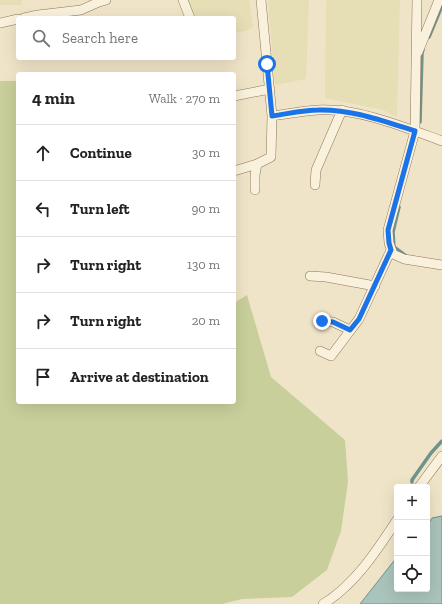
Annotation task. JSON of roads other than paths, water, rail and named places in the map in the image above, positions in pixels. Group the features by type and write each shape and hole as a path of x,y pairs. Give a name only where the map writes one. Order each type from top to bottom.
{"street":[{"path":"33,16 81,10 106,0"},
{"path":"183,0 189,16"},
{"path":"236,170 256,164 271,156 272,116 262,0"},
{"path":"417,0 415,131 388,230 389,243 393,254 404,259 442,265"},
{"path":"416,57 439,0"},
{"path":"0,23 16,19"},
{"path":"236,96 270,89"},
{"path":"272,116 317,110 342,110 367,116 442,141"},
{"path":"314,185 316,170 342,110"},
{"path":"255,190 256,164"},
{"path":"320,351 331,356 359,319 391,250"},
{"path":"310,276 326,277 374,286"},
{"path":"322,321 333,322 350,330"},
{"path":"421,484 442,456"},
{"path":"323,604 352,581 381,544 394,524"}],"water":[{"path":"442,516 442,604 360,604 394,561 394,592 430,592 430,522 432,518"}],"waterway":[{"path":"429,37 442,6"},
{"path":"420,122 423,50"},
{"path":"399,207 393,232 394,247 406,256"},
{"path":"412,482 431,453 442,441"}]}
